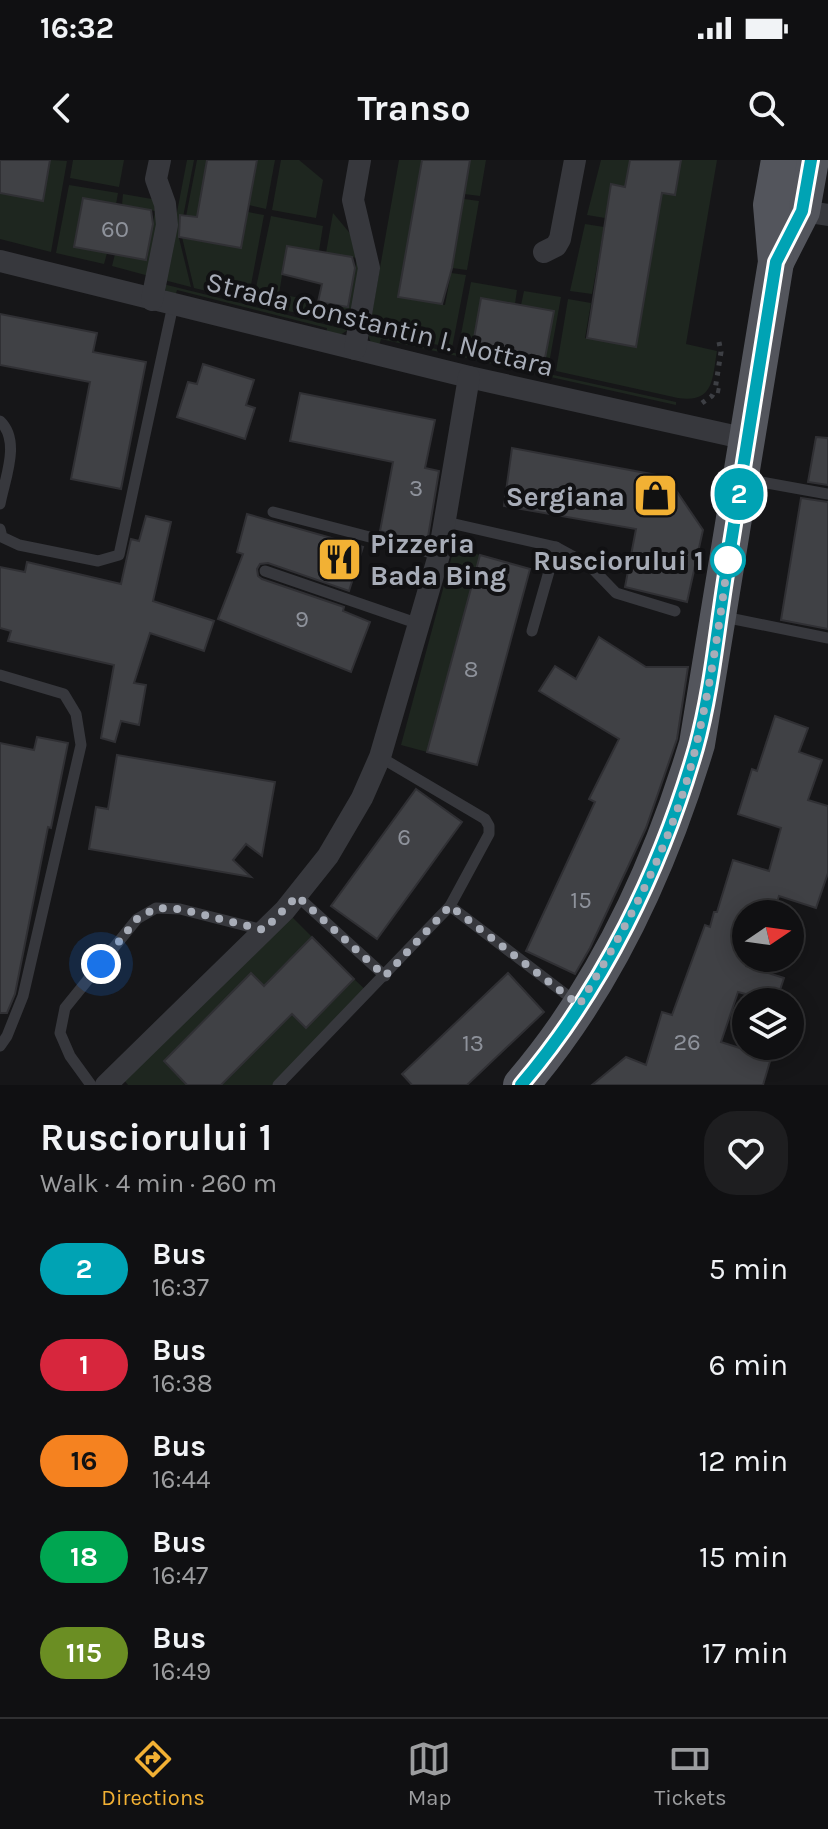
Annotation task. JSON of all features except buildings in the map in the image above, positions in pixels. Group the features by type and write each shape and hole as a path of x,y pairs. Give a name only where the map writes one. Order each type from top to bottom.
{"main road":[{"path":"521,1085 544,1058 579,1005 645,887 677,809 697,744 776,262 771,205 779,160"},
{"path":"776,262 815,213 811,160"}],"street":[{"path":"160,160 156,179 165,204 167,225 162,302"},
{"path":"355,349 369,268 353,200 360,160"},
{"path":"544,252 556,246 560,239 575,160"},
{"name":"Strada Constantin I. Nottara","path":"0,261 469,377 747,439"},
{"path":"117,1081 297,896 328,856 362,798 380,757 439,555 469,377"}],"lane":[{"path":"0,529 2,537 19,545 98,561 119,555 162,302"},
{"path":"0,421 7,428 12,442 0,504"},
{"path":"741,478 828,494"},
{"path":"273,512 439,555"},
{"path":"446,522 556,547 589,565 616,593 675,611"},
{"path":"532,631 556,547"},
{"path":"265,571 419,624"},
{"path":"720,616 828,638"},
{"path":"0,675 64,694 76,714 81,745 23,996 0,1046"},
{"path":"278,1085 450,906 489,834 485,819 380,757"},
{"path":"297,896 385,976"},
{"path":"450,906 579,1005"},
{"path":"91,1085 70,1056 60,1033 65,1008 137,919 156,908 180,909 264,930"}],"path":[{"path":"717,375 721,352 719,342"}],"shaded area":[{"path":"50,160 67,161 51,252 0,239 0,193 42,201"},
{"path":"73,160 124,160 119,187 70,178"},
{"path":"187,160 194,160 179,238 191,287 164,280"},
{"path":"197,160 207,160 193,240 241,248 248,212 264,215 248,301 194,288 182,237"},
{"path":"257,160 275,160 266,209 249,205"},
{"path":"281,160 299,160 323,180 316,218 272,210"},
{"path":"399,160 422,160 398,296 445,305 451,273 466,275 452,348 369,330"},
{"path":"470,160 486,160 480,196 464,194"},
{"path":"601,160 630,160 625,187 611,185 605,218 587,215"},
{"path":"681,160 717,160 686,344 717,351 709,387 699,397 678,398 556,371 568,299 591,303 585,338 636,346 662,193 675,195"},
{"path":"69,185 118,193 116,204 83,198 74,247 107,253 104,264 56,253"},
{"path":"123,194 152,199 159,211 149,276 112,266 115,254 147,260 155,211 122,205"},
{"path":"464,199 479,201 467,270 452,268"},
{"path":"333,213 353,237 361,254 349,326 313,317 316,301 349,306 357,258 326,253"},
{"path":"271,216 323,226 319,251 287,246 279,294 311,300 308,316 253,302"},
{"path":"585,224 604,227 592,294 570,291"},
{"path":"471,282 517,290 515,304 481,298 473,344 506,351 504,360 458,350"},
{"path":"163,284 348,330 340,335 326,335 327,328 177,290 175,297 166,291"},
{"path":"524,291 561,297 548,369 509,361 511,351 545,357 553,311 521,305"},
{"path":"368,334 676,402 676,405 381,339 378,349 372,346"},
{"path":"454,548 480,555 427,752 401,745"},
{"path":"285,910 312,937 264,986 251,974 164,1061 187,1085 128,1085 118,1073"},
{"path":"354,979 369,993 278,1085 221,1085 292,1014 306,1028"}],"bus line":[{"name":"2","path":"521,1085 544,1058 609,956 645,887 677,809 697,744 712,662 776,262 802,211 811,160"}],"place":[{"name":"Sergiana","path":"656,496"},
{"name":"Pizzeria Bada Bing","path":"339,559"},
{"name":"Rusciorului 1","path":"728,560"}],"route":[{"path":"101,964 137,919 156,908 180,909 264,930 297,896 385,976 450,906 579,1005 645,887 677,809 697,744 728,560"}]}
